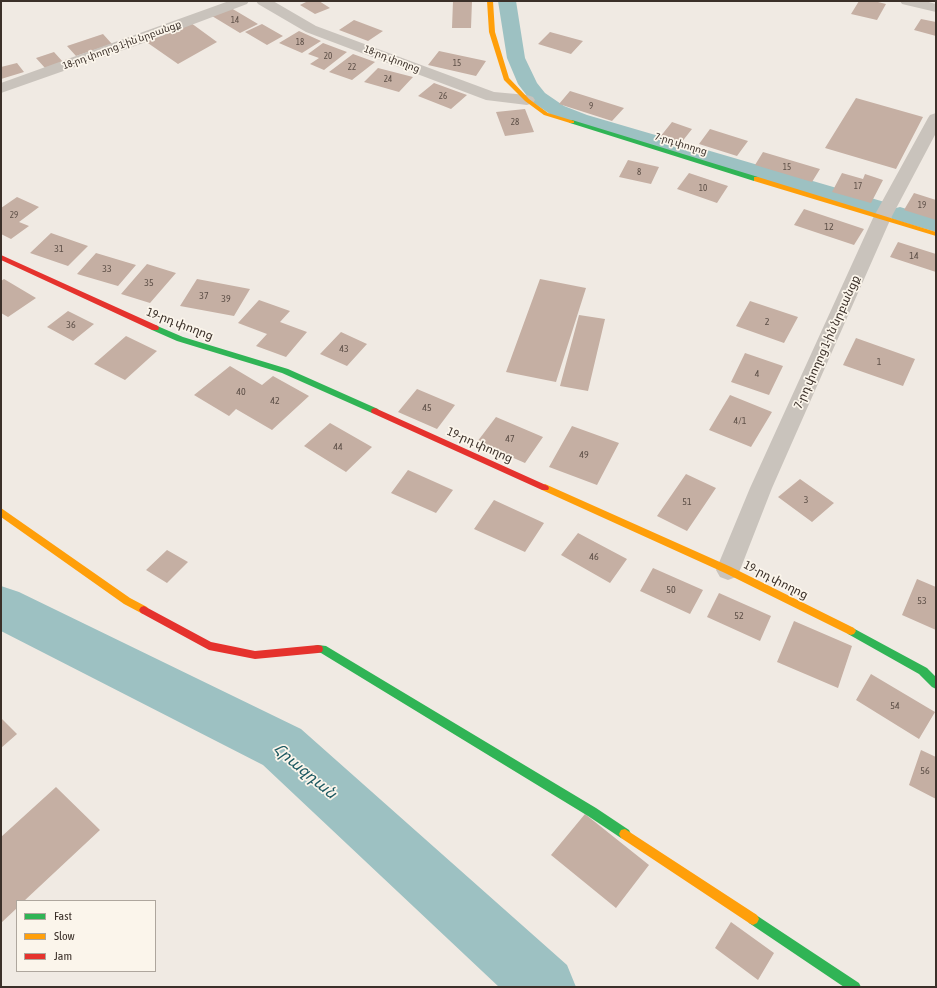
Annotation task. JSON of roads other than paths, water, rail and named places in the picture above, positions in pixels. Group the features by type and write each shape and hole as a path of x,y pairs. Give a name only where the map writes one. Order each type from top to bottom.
{"street":[{"name":"18-րդ փողոց 1-ին նրբանցք","path":"1,88 141,39 242,1"},
{"name":"18-րդ փողոց","path":"263,1 311,29 492,97 527,100"},
{"name":"7-րդ փողոց","path":"490,1 492,32 506,79 527,100 546,114 936,234"},
{"path":"907,1 936,8"},
{"name":"7-րդ փողոց 1-ին նրբանցք","path":"728,570 761,488 882,218 936,118"},
{"name":"19-րդ փողոց","path":"1,258 180,339 285,371 728,570 862,637 923,671 936,684"},
{"path":"1,512 127,601 209,646 255,655 322,649 592,812 855,987"}],"waterway":[{"path":"507,1 516,58 528,84 538,97 557,110 580,119 880,208"},
{"path":"900,214 936,225"},
{"name":"Հրազդան","path":"1,607 282,747 545,987"}]}
